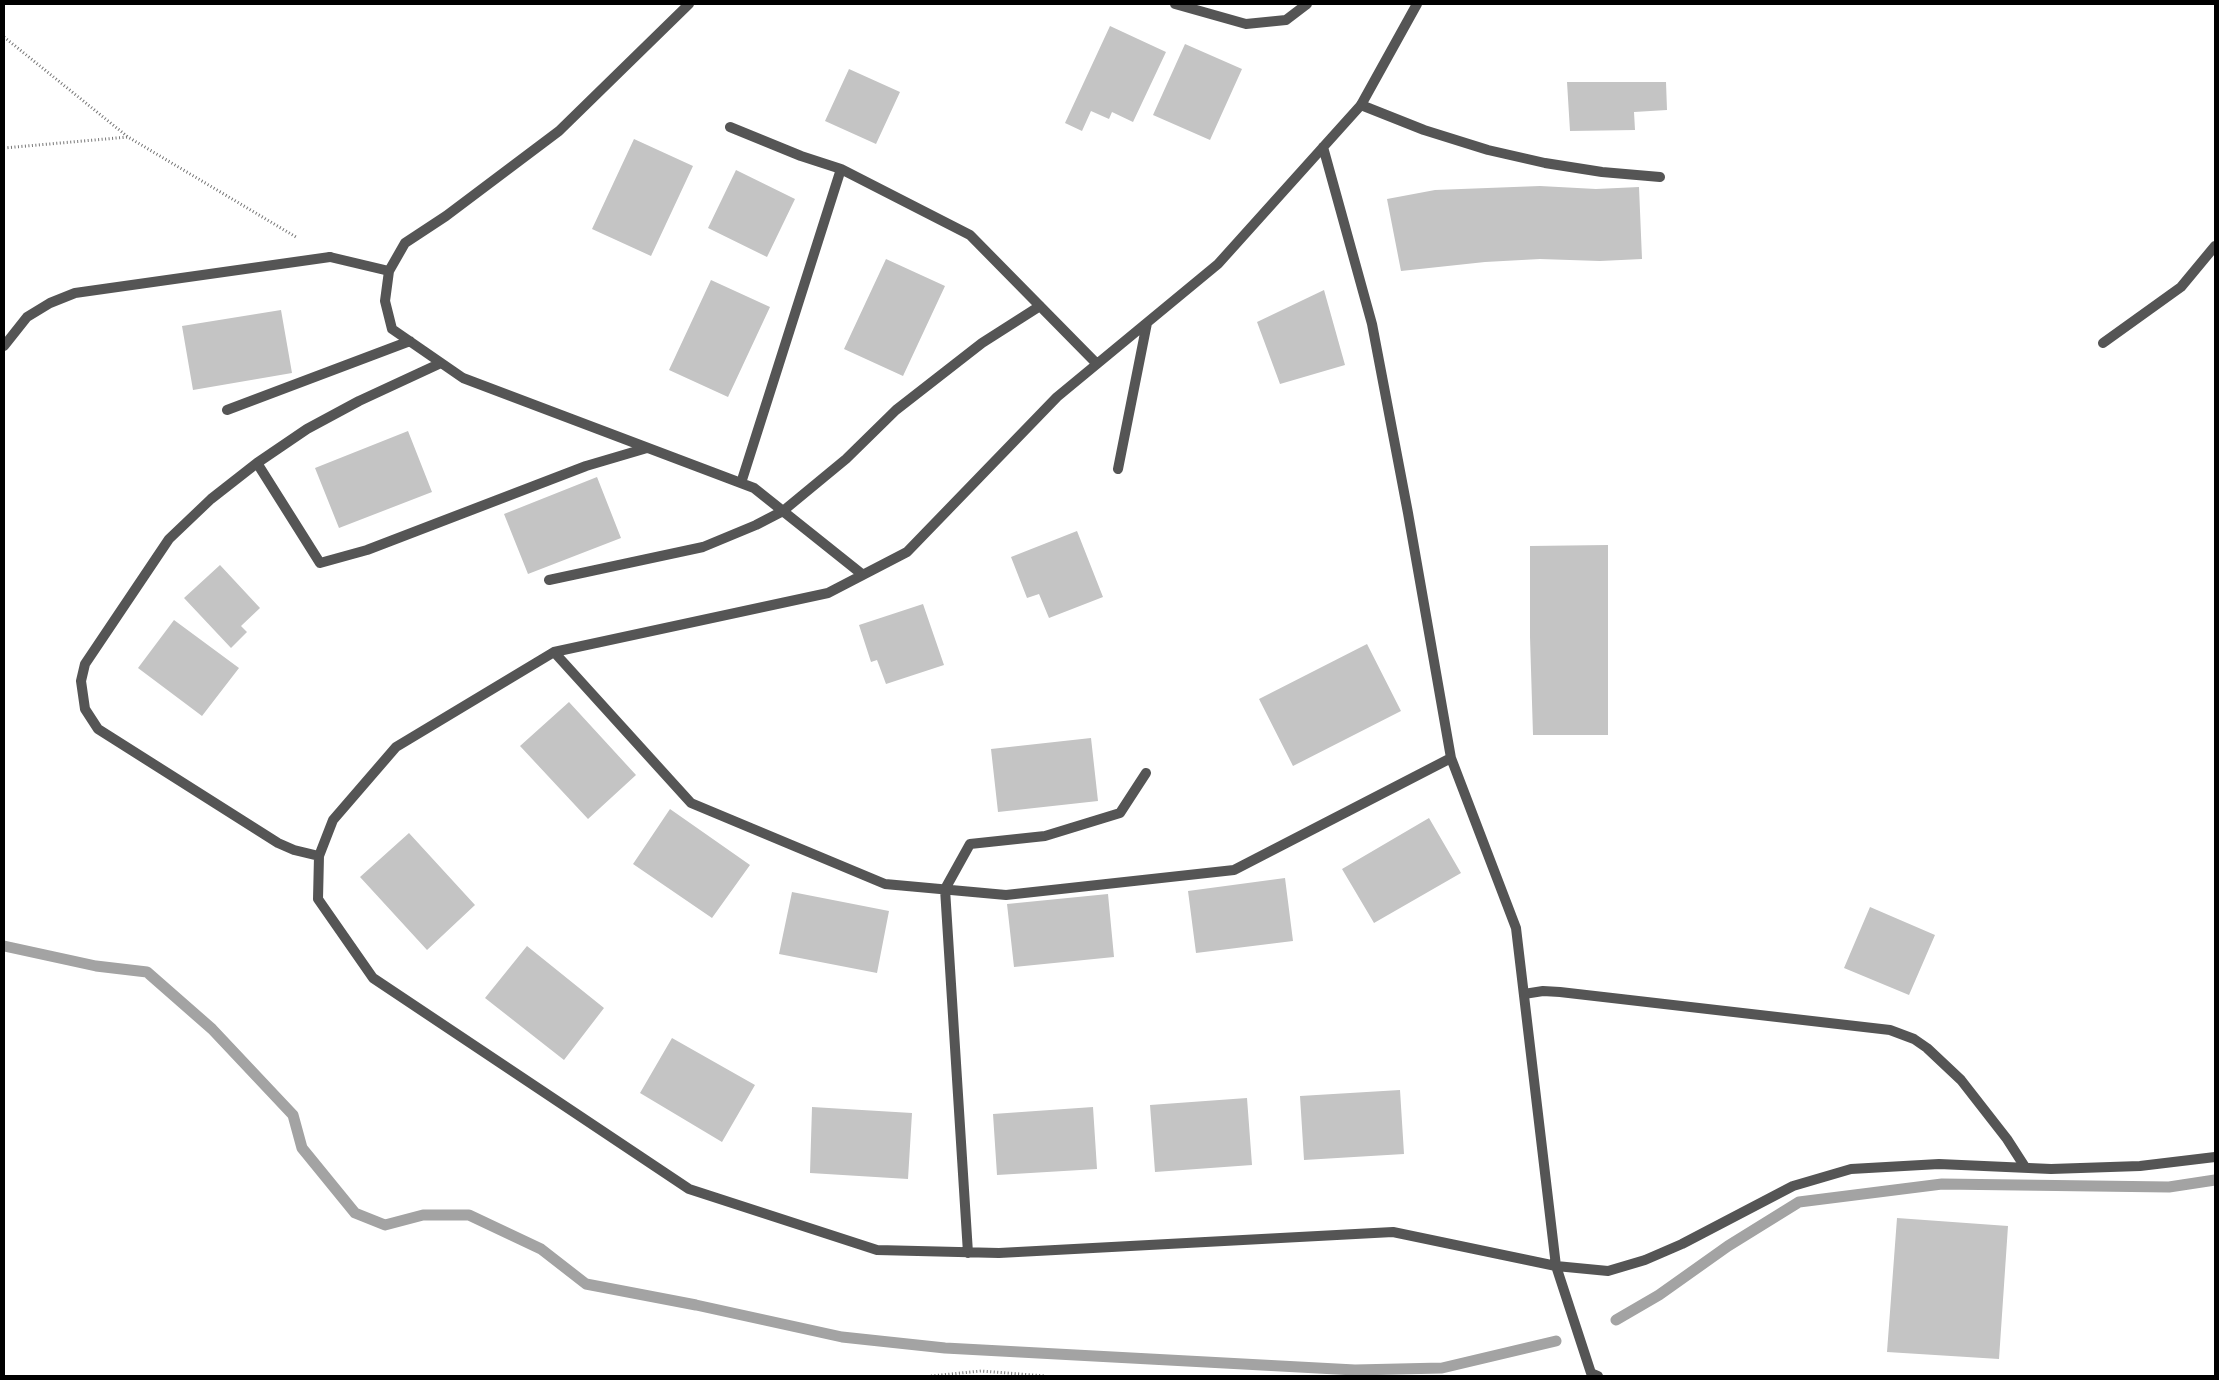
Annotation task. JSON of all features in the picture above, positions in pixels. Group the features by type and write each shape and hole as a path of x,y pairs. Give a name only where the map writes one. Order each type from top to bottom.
{"street":[{"path":"689,4 559,131 446,216 405,243 389,271 385,301 392,329 463,378 754,488 863,575"},
{"path":"1176,4 1246,24 1286,20 1307,4"},
{"path":"1416,4 1361,105 1218,264 1058,398 907,552 828,593 554,652 396,747 333,820 320,856 318,899 374,978 689,1189 877,1250 998,1253 1392,1232 1556,1266 1608,1271 1645,1260 1682,1244 1793,1186 1851,1169 1939,1164 2051,1169 2140,1166 2215,1157"},
{"path":"1361,105 1424,130 1488,150 1545,163 1602,172 1660,177"},
{"path":"730,126 801,156 841,169 970,235 1097,364"},
{"path":"1323,148 1372,324 1452,758 1516,928 1556,1266 1591,1373 1598,1376"},
{"path":"741,484 841,169"},
{"path":"2103,342 2181,287 2215,246"},
{"path":"4,346 27,317 50,303 75,293 330,257 389,271"},
{"path":"549,580 703,547 756,525 783,511 846,459 896,410 982,343 1040,306"},
{"path":"1118,469 1147,323"},
{"path":"227,410 410,341"},
{"path":"320,856 294,850 278,843 98,729 90,720 82,697 81,681 85,664 169,540 211,499 257,463 307,429 359,401 441,363"},
{"path":"257,463 320,563 367,550 586,466 646,448"},
{"path":"554,652 692,803 885,884 1006,895 1234,870 1452,758"},
{"path":"968,1253 945,889 970,844 1045,836 1120,813 1146,773"},
{"path":"1524,994 1543,991 1560,992 1890,1030 1914,1039 1927,1048 1960,1080 2007,1139 2025,1168"}],"path":[{"path":"4,37 128,137 330,257"},
{"path":"4,148 128,137"},
{"path":"931,1376 981,1371 1046,1376"}],"building":[{"path":"1110,26 1166,52 1133,122 1112,112 1109,119 1091,111 1082,131 1065,123"},
{"path":"1185,44 1242,69 1210,140 1153,115"},
{"path":"849,69 900,92 876,144 825,121"},
{"path":"1567,82 1666,82 1667,110 1634,112 1635,130 1570,131"},
{"path":"634,139 693,166 651,256 592,229"},
{"path":"736,170 795,199 767,257 708,228"},
{"path":"1540,186 1596,189 1639,187 1642,259 1600,261 1540,259 1485,262 1401,271 1387,199 1435,190"},
{"path":"886,259 945,286 903,376 844,349"},
{"path":"711,280 770,307 728,397 669,370"},
{"path":"1324,290 1345,365 1280,384 1257,322"},
{"path":"281,310 292,373 193,390 182,326"},
{"path":"408,431 432,492 339,528 315,468"},
{"path":"597,477 621,538 528,574 504,514"},
{"path":"1077,531 1103,597 1049,618 1039,594 1027,598 1011,557"},
{"path":"1608,545 1608,735 1533,735 1530,546"},
{"path":"220,565 260,608 241,626 247,632 231,648 184,598"},
{"path":"923,604 944,665 886,684 877,660 871,662 859,625"},
{"path":"174,620 239,668 202,716 138,668"},
{"path":"1367,644 1401,711 1293,766 1259,699"},
{"path":"569,702 636,775 588,819 520,746"},
{"path":"1091,738 1098,801 998,812 991,749"},
{"path":"670,809 750,865 712,918 633,864"},
{"path":"1429,818 1461,873 1374,923 1342,869"},
{"path":"409,833 475,905 427,950 360,877"},
{"path":"1285,878 1293,941 1196,953 1188,891"},
{"path":"792,892 889,911 877,973 779,954"},
{"path":"1108,894 1114,957 1014,967 1007,904"},
{"path":"1870,907 1935,935 1909,995 1844,968"},
{"path":"527,946 604,1008 564,1060 485,998"},
{"path":"672,1038 755,1085 722,1142 640,1093"},
{"path":"1400,1090 1404,1154 1304,1160 1300,1096"},
{"path":"1247,1098 1252,1165 1155,1172 1150,1105"},
{"path":"812,1107 912,1113 908,1179 810,1173"},
{"path":"1093,1107 1097,1169 997,1175 993,1114"},
{"path":"1897,1218 2008,1226 1999,1359 1887,1352"}],"waterway":[{"path":"4,946 96,966 147,972 212,1029 293,1115 302,1148 355,1213 385,1225 423,1215 469,1215 541,1249 586,1284 696,1305 842,1337 945,1348 1355,1370 1442,1368 1556,1341"},
{"path":"1616,1320 1659,1295 1728,1246 1799,1202 1942,1184 2169,1187 2215,1180"}]}
